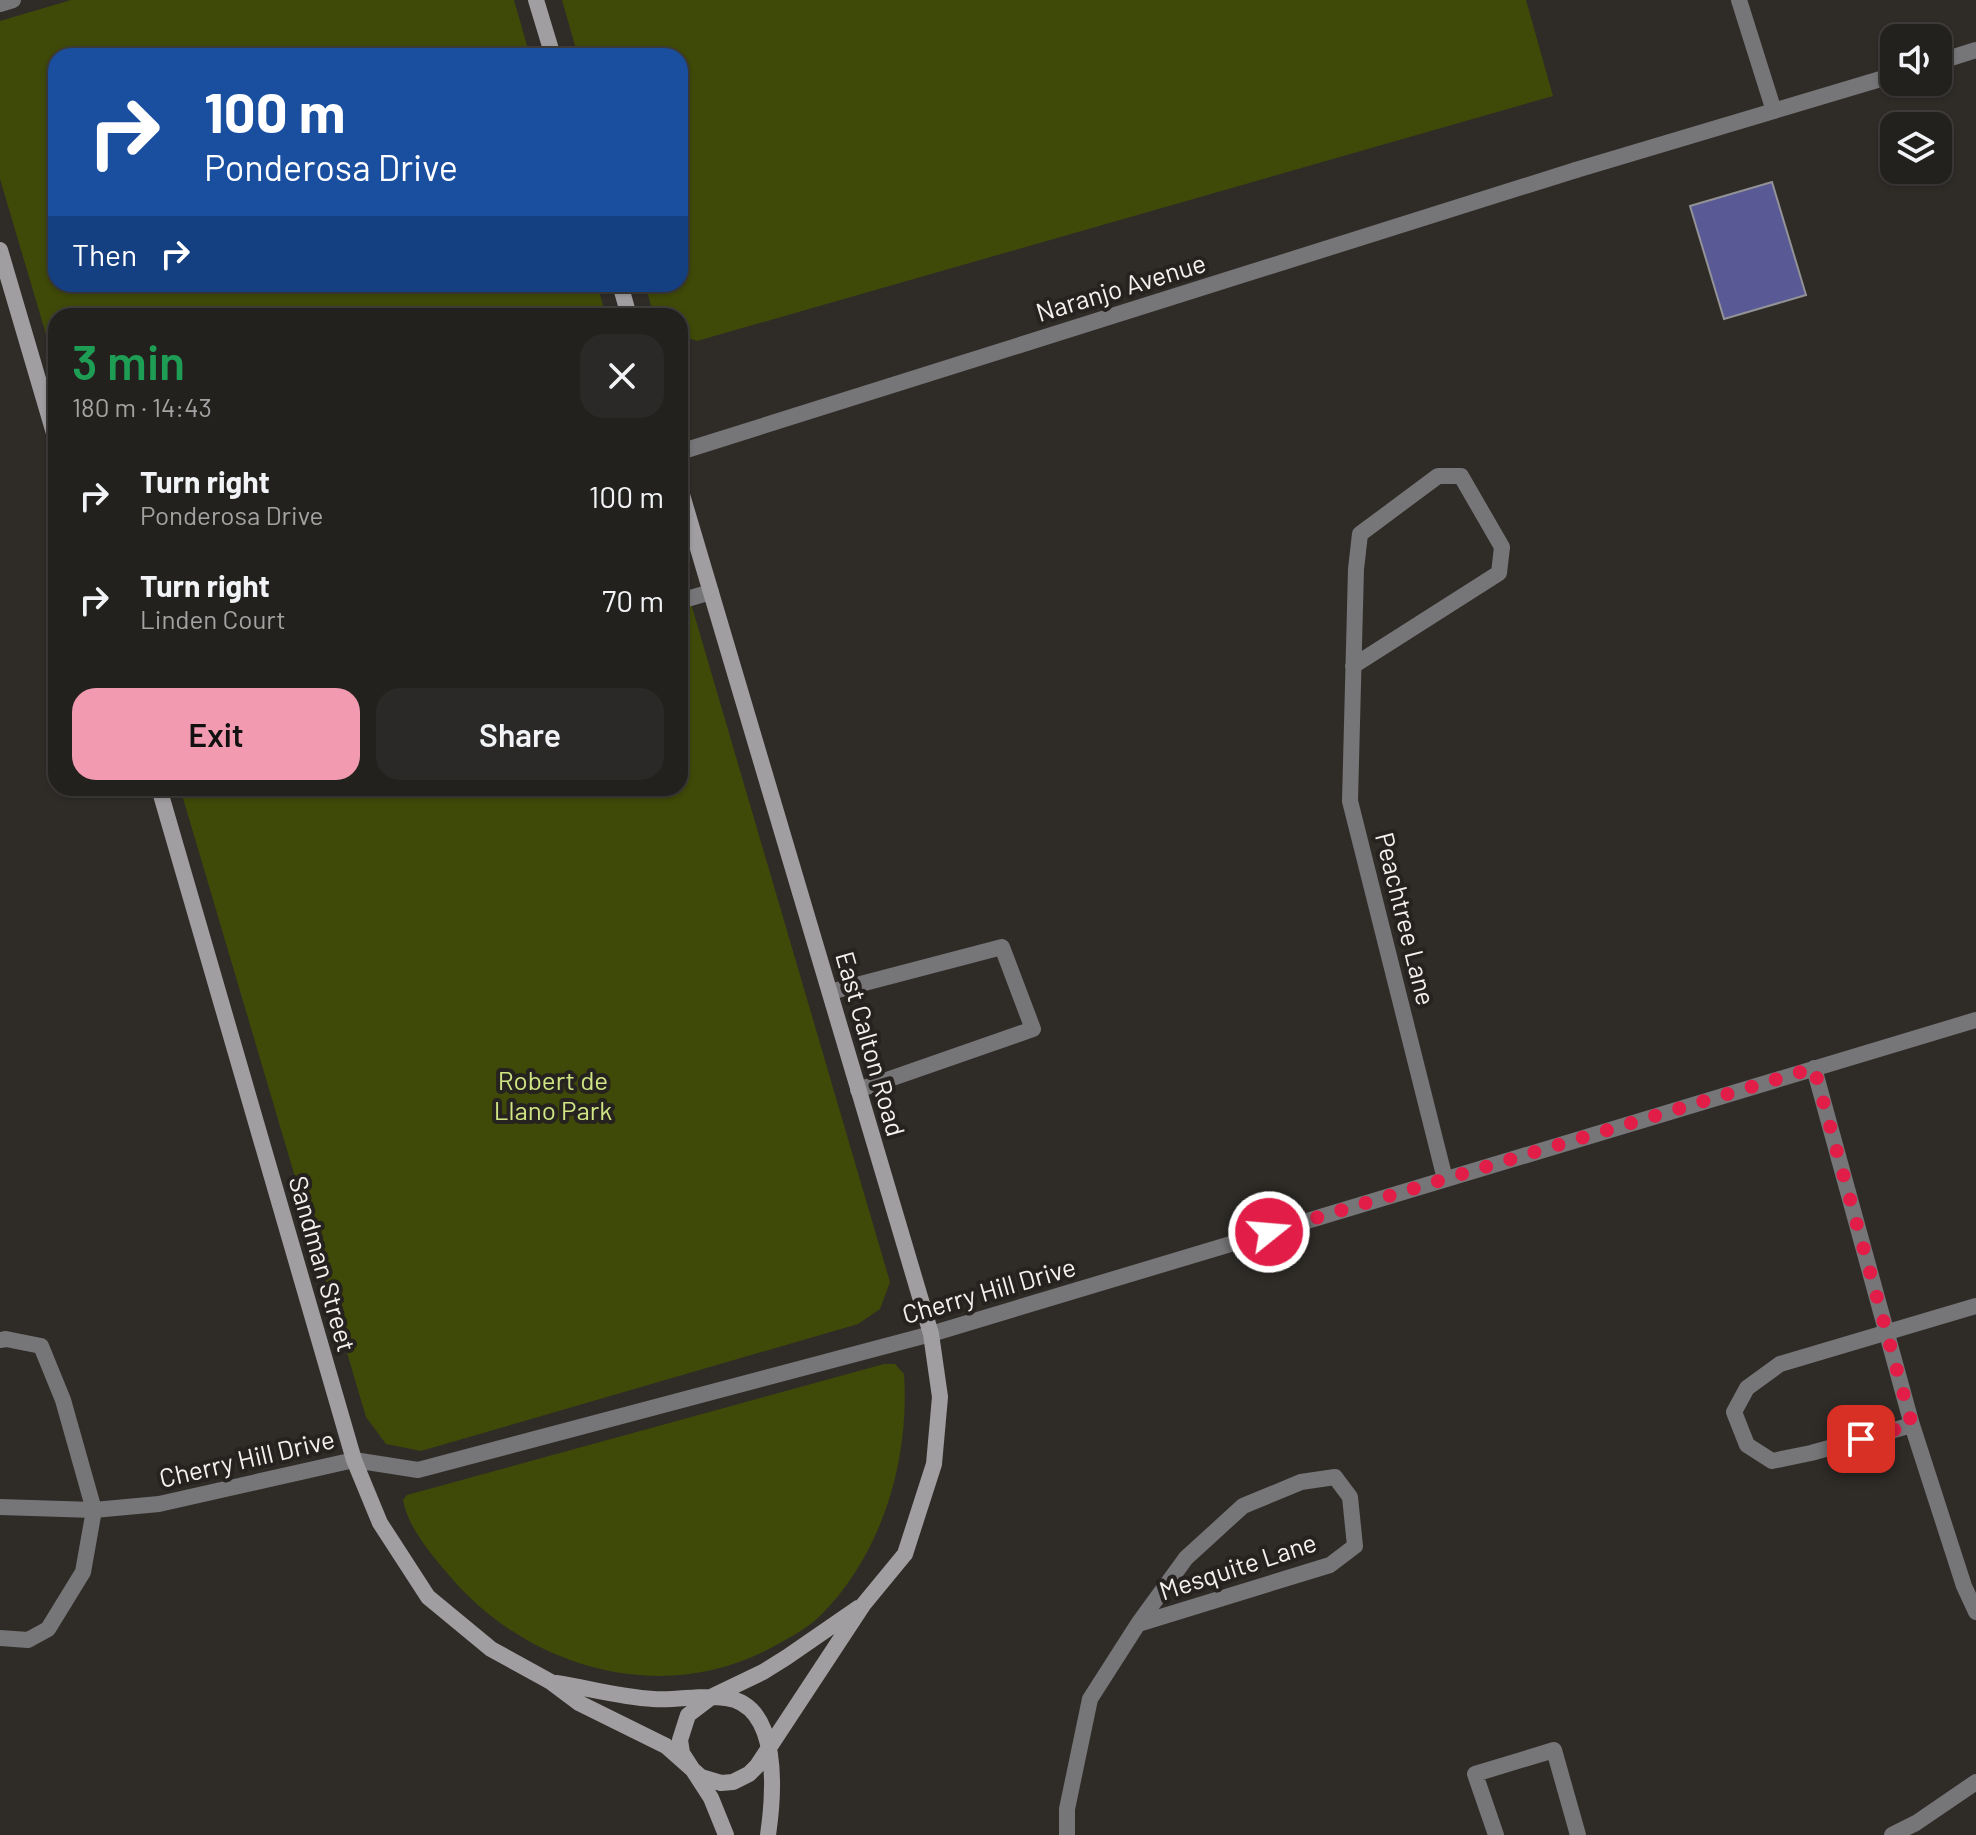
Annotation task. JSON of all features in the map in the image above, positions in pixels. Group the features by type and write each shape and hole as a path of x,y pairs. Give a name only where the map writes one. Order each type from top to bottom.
{"main road":[{"path":"536,0 551,48"},
{"path":"0,250 48,413"},
{"name":"East Calton Road","path":"688,515 931,1334 940,1397 934,1464 905,1554 863,1605 843,1639 784,1721 768,1751"},
{"name":"Sandman Street","path":"161,796 354,1460 380,1523 428,1597 491,1649 551,1682 579,1703 666,1746 693,1771"},
{"name":"East Calton Road","path":"713,1696 763,1672 863,1605"},
{"name":"Sandman Street","path":"551,1682 655,1699 713,1696"},
{"path":"726,1835 711,1798 682,1753 682,1727 688,1715 713,1696 740,1701 757,1714 763,1725 771,1791 768,1835"},
{"path":"693,1771 711,1781 733,1782 749,1774 768,1751"}],"street":[{"path":"0,4 13,0"},
{"path":"1739,0 1774,111"},
{"path":"1952,58 1976,50"},
{"name":"Naranjo Avenue","path":"688,449 1576,170 1880,79"},
{"name":"Peachtree Lane","path":"1353,666 1499,573 1502,547 1461,476 1438,476 1360,534 1353,666 1350,801 1445,1179"},
{"path":"688,599 711,592"},
{"path":"830,992 1002,947 1033,1029 858,1090"},
{"name":"Cherry Hill Drive","path":"0,1507 94,1510 159,1504 354,1460 418,1470 931,1334 1976,1020"},
{"path":"1814,1068 1912,1425 1964,1586 1976,1612"},
{"path":"1912,1425 1772,1461 1747,1445 1734,1412 1747,1388 1780,1364 1976,1306"},
{"path":"0,1340 41,1346 63,1400 94,1510 83,1572 48,1629 28,1640 0,1638"},
{"name":"Mesquite Lane","path":"1067,1835 1067,1809 1090,1699 1138,1624 1186,1558 1243,1506 1301,1482 1335,1477 1350,1497 1355,1546 1330,1565 1138,1624"},
{"path":"1496,1835 1475,1774 1554,1750 1578,1835"},
{"path":"1892,1835 1916,1829 1976,1782"}],"green space":[{"path":"71,0 514,0 528,48 48,48 48,292 599,292 604,308 48,308 48,341 0,179 0,21"},
{"path":"562,0 1526,0 1553,96 697,341 688,338 688,308 652,308 647,292 688,292 688,48 576,48"},
{"name":"Robert de Llano Park","path":"688,593 890,1282 880,1309 858,1324 421,1451 386,1444 366,1417 182,796 688,796"},
{"path":"884,1364 895,1364 904,1374 905,1407 896,1473 875,1536 859,1566 818,1618 767,1650 726,1666 684,1675 641,1675 599,1669 559,1656 520,1636 485,1611 431,1553 416,1533 406,1511 403,1500 407,1495"}],"building":[{"path":"1772,182 1806,295 1724,319 1690,206"}],"route":[{"path":"1269,1232 1814,1068 1912,1425 1861,1439"}]}
